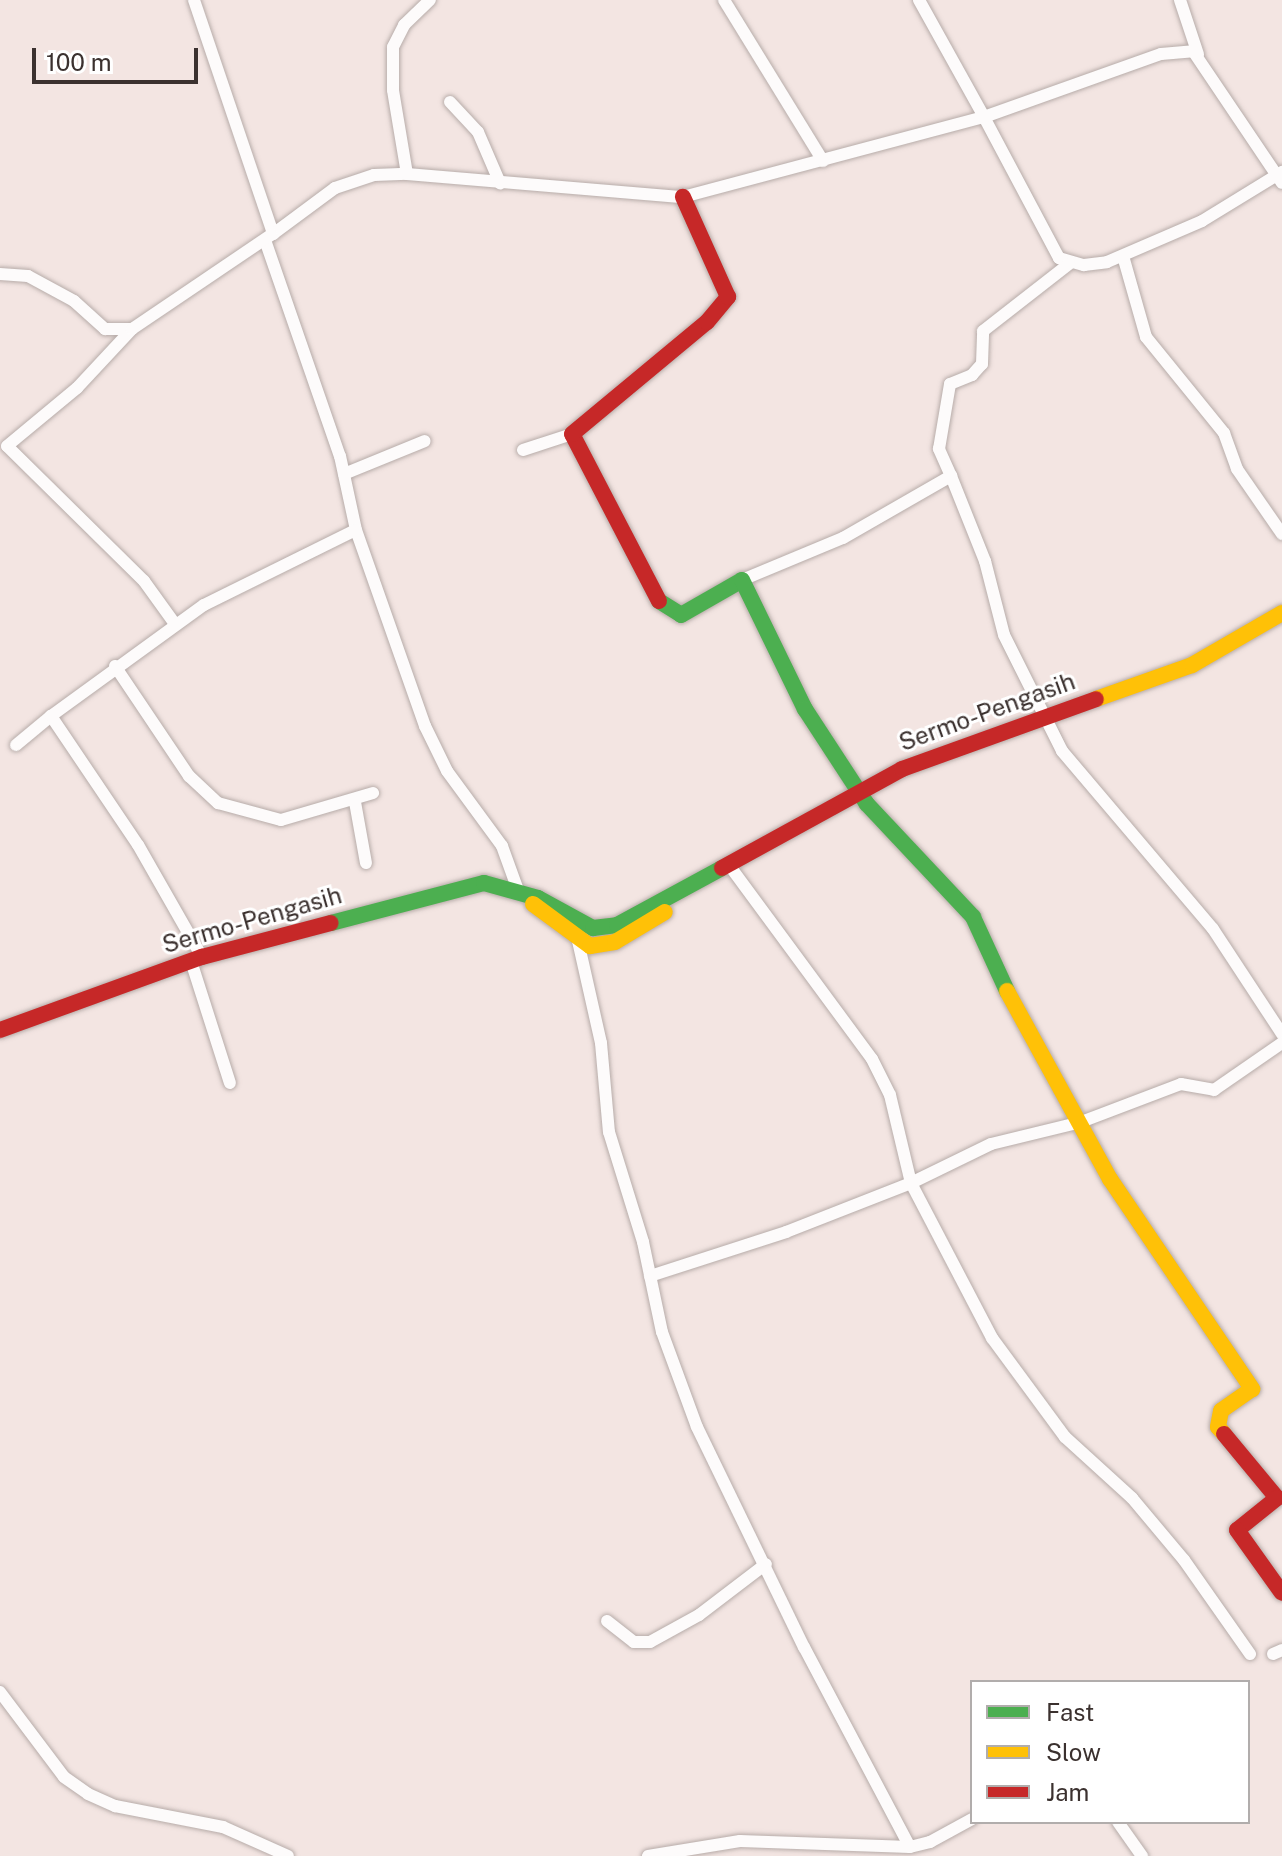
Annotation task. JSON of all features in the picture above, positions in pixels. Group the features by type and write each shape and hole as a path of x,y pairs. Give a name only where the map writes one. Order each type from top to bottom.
{"street":[{"path":"194,0 344,474 356,530 436,751 502,846 521,894"},
{"path":"407,174 393,90 393,47 404,25 430,0"},
{"path":"724,0 823,161"},
{"path":"919,0 1059,258 1069,264 1107,262 1123,256 1202,221 1280,177 1198,54 1180,0"},
{"path":"175,624 144,581 4,448 77,388 132,329 269,237 335,188 374,175 407,174 683,197 984,117 1182,49 1195,40"},
{"path":"1182,49 1198,54"},
{"path":"450,102 478,132 500,183"},
{"path":"523,450 572,434 707,322 728,297 683,197"},
{"path":"1123,256 1146,337 1193,389 1224,433 1237,469 1282,534"},
{"path":"1069,264 983,331 982,364 972,375 950,384 939,449 985,561 1004,635 1076,772 1163,865 1251,982 1282,1034"},
{"path":"0,274 28,276 74,301 105,329 132,329"},
{"path":"572,434 669,614 681,615 742,580 843,538 951,476"},
{"path":"344,474 425,441"},
{"path":"16,745 115,666 175,624 356,530"},
{"path":"742,580 805,709 861,789 874,813 973,917 1007,991 1138,1223 1252,1389 1221,1411 1218,1427 1277,1498 1237,1530 1282,1593"},
{"name":"Sermo-Pengasih","path":"0,1030 196,959 484,883 521,894 580,924 605,929 722,869 861,789 1045,714 1192,665 1282,613"},
{"path":"115,666 189,776 218,803 281,820 355,802 373,793"},
{"path":"51,716 138,845 196,959 230,1083"},
{"path":"355,802 366,863"},
{"path":"722,869 872,1059 890,1095 911,1183 992,1338 1065,1437 1132,1498 1184,1560 1250,1654"},
{"name":"Sermo-Pengasih","path":"521,894 578,941 604,945 630,935 722,869"},
{"path":"578,941 601,1043 609,1132 680,1388 910,1847"},
{"path":"650,1276 786,1232 911,1183 991,1144 1081,1122 1181,1084 1214,1090 1282,1043"},
{"path":"607,1621 634,1642 650,1642 699,1615 766,1564"},
{"path":"0,1692 64,1777 88,1794 115,1806 223,1827 288,1856"},
{"path":"648,1856 740,1841 910,1847 970,1820"},
{"path":"1119,1824 1142,1856"}],"traffic: fast":[{"path":"659,601 681,615 742,580 805,709 867,804 973,917 1007,991"},
{"path":"331,923 484,883 538,898 593,928 617,925 722,868"}],"traffic: slow":[{"path":"1096,699 1192,665 1282,613"},
{"path":"533,904 590,946 615,942 665,912"},
{"path":"1007,991 1110,1179 1252,1389 1221,1411 1218,1427 1224,1434"}],"traffic: jam":[{"path":"659,601 572,434 707,322 728,297 683,197"},
{"path":"722,868 902,769 1096,699"},
{"path":"0,1030 202,957 331,923"},
{"path":"1224,1434 1277,1498 1237,1530 1282,1593"}]}
